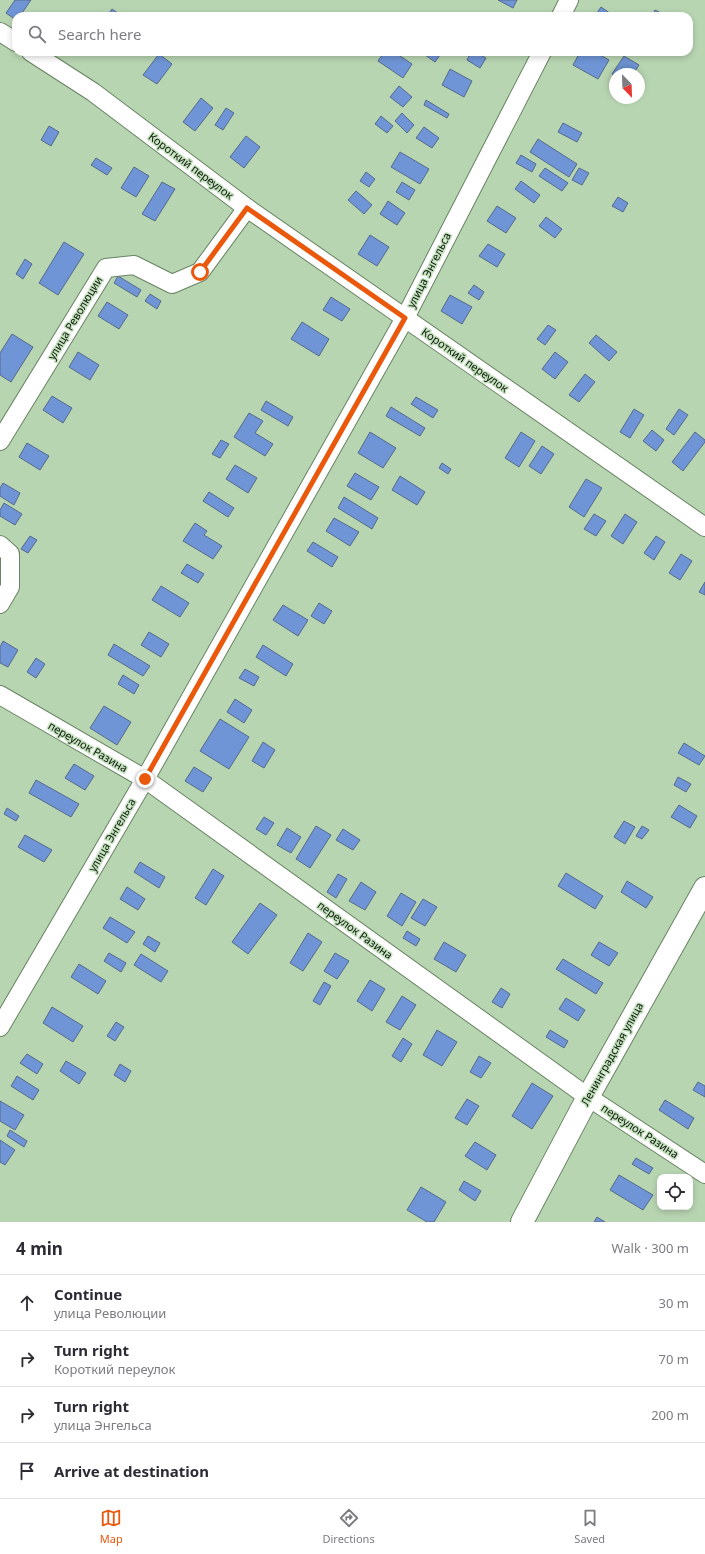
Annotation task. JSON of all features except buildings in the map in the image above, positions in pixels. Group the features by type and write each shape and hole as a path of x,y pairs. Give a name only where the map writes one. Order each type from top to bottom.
{"street":[{"path":"563,12 569,0"},
{"path":"0,32 12,40"},
{"name":"Короткий переулок","path":"37,56 93,92 247,208 705,526"},
{"name":"улица Энгельса","path":"0,1027 145,779 405,318 540,56"},
{"name":"улица Революции","path":"0,441 106,268 134,265 172,284 200,272 247,208"},
{"path":"0,545 10,554 10,587 0,604"},
{"name":"переулок Разина","path":"0,695 145,779 588,1097 705,1174"},
{"name":"Ленинградская улица","path":"522,1222 588,1097 705,888"}],"route":[{"path":"145,779 405,318 247,208 200,272"}]}
